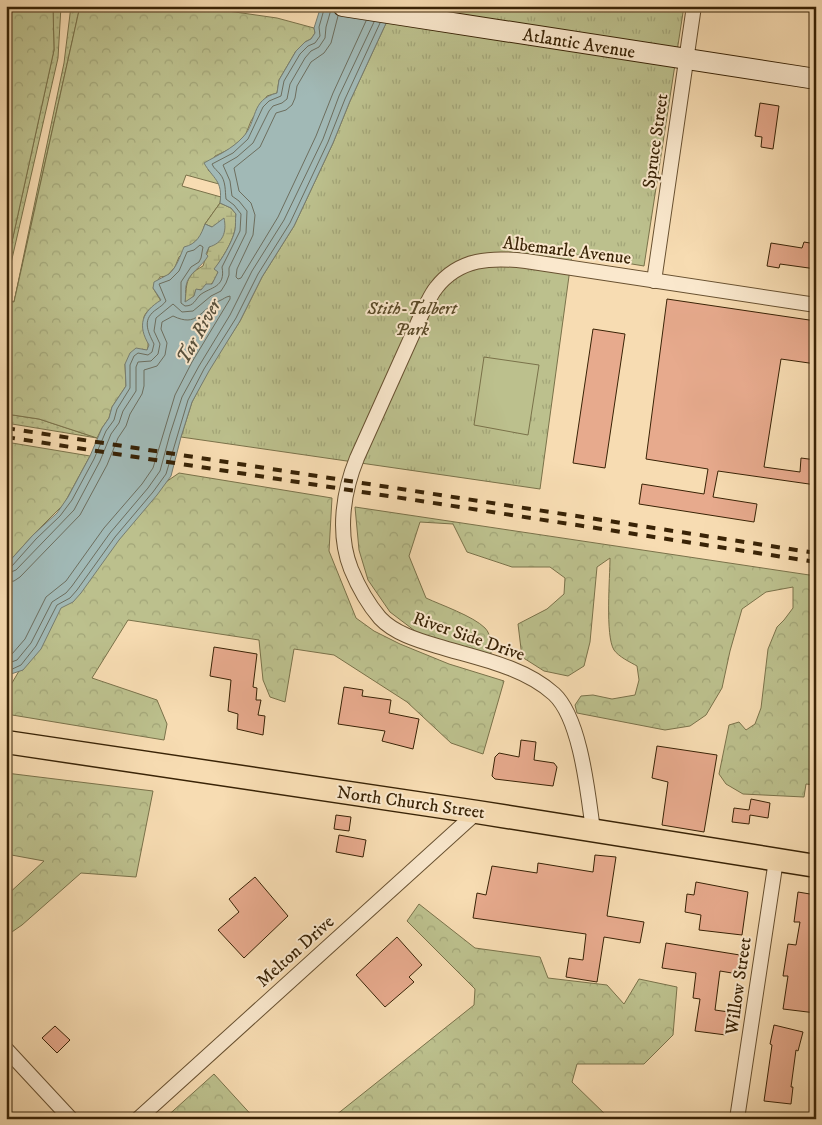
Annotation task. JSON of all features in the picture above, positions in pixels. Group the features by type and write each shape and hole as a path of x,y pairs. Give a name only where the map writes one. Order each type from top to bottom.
{"main road":[{"name":"Atlantic Avenue","path":"343,6 816,79"},
{"name":"North Church Street","path":"15,744 477,812 816,866"}],"street":[{"name":"Spruce Street","path":"654,281 694,6"},
{"name":"Albemarle Avenue","path":"362,447 424,309 435,289 449,275 460,268 482,260 510,259 816,305"},
{"name":"River Side Drive","path":"362,447 344,497 345,544 349,562 367,601 380,618 395,630 420,641 511,669 536,680 556,695 570,717 572,724 583,766 593,830"},
{"name":"Melton Drive","path":"138,1119 477,812"},
{"name":"Willow Street","path":"737,1119 776,860"},
{"path":"6,1049 71,1119"}],"green space":[{"path":"6,6 53,6 54,50 6,269"},
{"path":"53,6 61,6 58,58 6,285 6,269 54,50"},
{"path":"71,6 80,6 14,302 64,63"},
{"path":"80,6 193,6 277,18 314,28 315,33 311,39 296,51 279,80 277,93 267,96 251,121 245,136 230,149 215,156 208,170 216,177 219,184 186,175 182,186 221,197 220,203 205,224 201,236 179,257 175,267 167,276 160,277 153,288 161,301 145,314 143,319 148,343 147,351 142,349 125,364 126,386 112,407 109,418 97,438 39,419 6,414 6,300 14,302"},
{"name":"Stith-Talbert Park","path":"394,6 684,6 644,266 572,254 540,489 181,437 192,402 208,371 240,321 262,277 294,226"},
{"path":"220,203 231,208 236,214 234,235 215,269 218,272 213,282 204,289 196,290 194,296 185,303 189,277 203,266 209,247 212,227 205,224"},
{"path":"484,357 539,365 528,435 474,425"},
{"path":"6,414 39,419 97,438 6,423"},
{"path":"6,442 90,456 64,504 6,565 6,525 9,514 6,511"},
{"path":"179,473 332,498 329,551 356,618 374,631 400,644 449,664 504,681 483,754 451,743 407,702 334,655 294,649 285,702 270,697 263,680 259,640 128,620 92,678 157,700 167,724 164,740 6,714 6,693 54,612 144,497"},
{"path":"355,507 816,576 816,785 806,784 804,797 743,794 726,784 719,774 729,725 739,722 746,730 755,724 761,708 768,649 777,627 793,608 793,587 766,592 742,609 722,688 706,715 690,726 665,730 577,713 575,705 581,696 593,695 612,699 635,695 639,680 637,666 619,655 611,643 609,620 610,558 597,567 590,642 584,666 568,676 544,671 522,657 518,624 547,609 564,594 565,578 550,567 512,567 467,552 453,524 420,522 409,556 426,598 465,615 485,628 490,638 491,657 419,634 390,612 368,580 359,550"},
{"path":"6,773 153,791 136,877 81,873 22,925 6,936 6,896 44,861 6,854"},
{"path":"419,904 475,948 540,957 548,978 607,985 624,1004 639,979 677,987 673,1035 644,1064 577,1064 572,1082 610,1119 331,1119 474,1005 475,989 407,921"},
{"path":"214,1074 255,1119 164,1119"}],"water":[{"name":"Tar River","path":"321,6 394,6 294,226 262,277 240,321 192,402 171,476 119,540 81,593 73,602 61,608 41,649 23,670 11,674 6,682 6,565 33,535 57,513 68,497 90,456 102,428 109,418 112,407 126,386 125,364 130,353 136,348 147,350 149,345 143,331 143,320 149,309 161,300 153,288 154,282 172,271 184,247 192,244 198,238 205,224 212,227 224,218 225,228 221,240 209,247 206,254 208,256 187,281 185,302 194,296 196,289 201,290 206,284 212,284 218,272 214,269 234,235 236,214 231,208 220,203 219,184 204,163 225,152 239,141 248,131 258,106 268,96 277,93 279,80 296,51 311,39 315,33 314,28"}],"building":[{"path":"760,103 779,106 773,149 761,147 762,137 755,136"},
{"path":"804,242 816,244 816,269 780,264 779,268 767,266 771,243 802,248"},
{"path":"667,299 816,321 816,364 781,359 764,467 800,472 801,458 816,460 816,485 718,471 713,497 757,504 754,522 639,504 642,484 704,494 708,469 646,459"},
{"path":"593,329 625,334 605,468 573,463"},
{"path":"214,647 257,654 253,687 257,688 256,700 261,700 258,715 265,716 263,735 237,729 238,714 228,711 231,680 210,676"},
{"path":"344,687 363,690 362,696 391,700 389,713 419,719 413,749 382,741 385,731 338,724"},
{"path":"521,740 536,742 534,760 554,763 557,767 553,786 495,779 492,776 495,757 499,753 519,757"},
{"path":"657,746 717,755 704,832 662,825 668,782 652,778"},
{"path":"751,799 770,803 768,818 750,815 749,824 732,822 734,808 749,810"},
{"path":"336,815 351,817 349,831 334,829"},
{"path":"339,835 366,840 363,857 336,852"},
{"path":"595,855 616,857 607,916 644,922 640,943 604,937 597,982 566,977 569,958 583,960 586,934 473,918 477,893 486,895 492,866 537,873 538,863 593,872"},
{"path":"255,877 288,916 244,958 218,930 239,912 229,899"},
{"path":"696,882 748,892 742,935 699,930 701,915 685,912 687,894 694,895"},
{"path":"798,892 816,895 816,1013 783,1009 788,976 783,976 788,944 796,945 800,922 794,922"},
{"path":"397,937 422,965 409,977 414,982 385,1007 356,975"},
{"path":"666,943 746,956 744,975 720,971 715,1010 729,1012 726,1035 695,1031 700,999 693,998 696,973 662,968"},
{"path":"774,1025 803,1032 798,1051 796,1050 791,1087 793,1087 791,1104 764,1101"},
{"path":"55,1026 70,1040 57,1053 42,1038"}],"railway":[{"path":"6,428 816,553"},
{"path":"6,437 816,562"}]}
